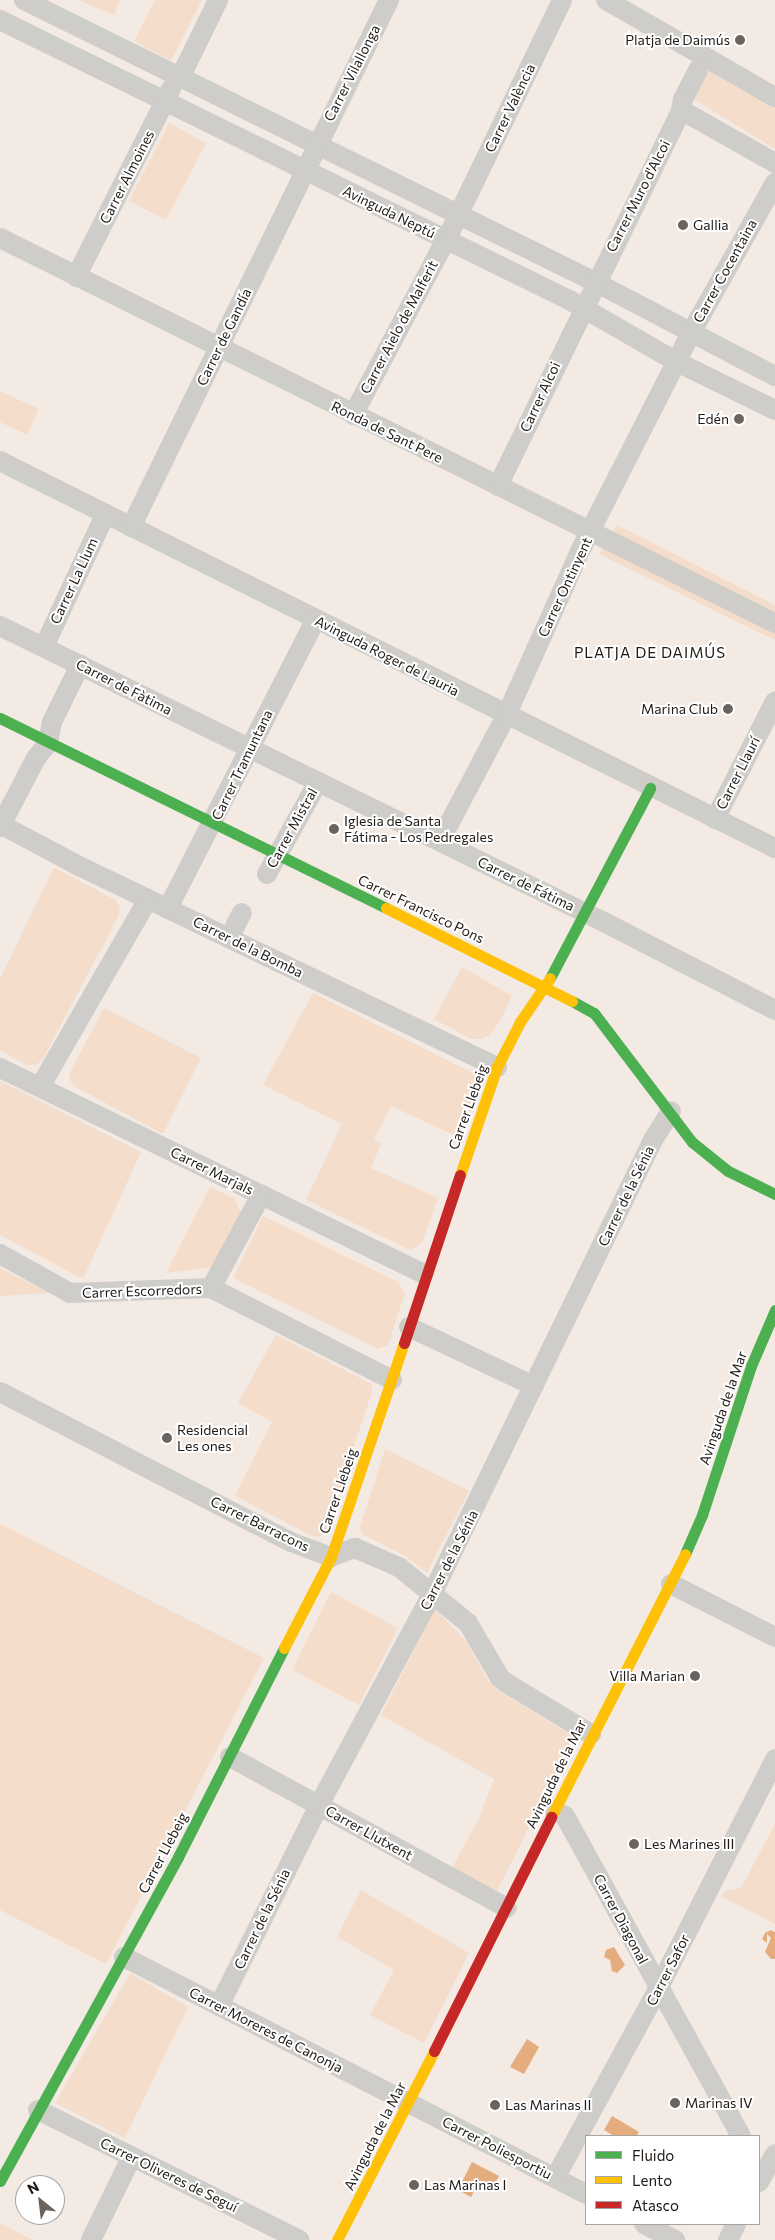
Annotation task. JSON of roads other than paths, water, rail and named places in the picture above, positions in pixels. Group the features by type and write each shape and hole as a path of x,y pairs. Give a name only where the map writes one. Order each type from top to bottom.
{"street":[{"name":"Avinguda Neptú","path":"24,0 315,146 595,282 775,376"},
{"name":"Carrer Almoines","path":"76,277 218,0"},
{"name":"Carrer Vilallonga","path":"315,146 389,0"},
{"name":"Carrer València","path":"446,240 562,0"},
{"path":"606,0 775,97"},
{"name":"Avinguda Neptú","path":"0,20 584,309 677,362 775,410"},
{"name":"Carrer Muro d'Alcoi","path":"584,309 595,282 682,110 683,99 698,70"},
{"path":"682,110 775,163"},
{"name":"Carrer de Gandía","path":"132,527 315,146"},
{"name":"Carrer Cocentaina","path":"691,333 775,183"},
{"name":"Ronda de Sant Pere","path":"0,238 218,348 775,623"},
{"name":"Carrer Aielo de Malferit","path":"353,415 446,240"},
{"name":"Carrer Alcoi","path":"498,486 584,309"},
{"name":"Carrer Ontinyent","path":"440,841 506,716 590,532 691,333"},
{"name":"Avinguda Roger de Lauria","path":"0,461 104,515 132,527 650,788 775,848"},
{"name":"Carrer La Llum","path":"44,647 104,515"},
{"name":"Carrer Tramuntana","path":"168,908 213,824 248,749 316,621"},
{"name":"Carrer de Fàtima","path":"0,626 80,664 248,749"},
{"path":"0,825 36,758 48,744 52,722 80,664"},
{"name":"Carrer Llaurí","path":"715,819 775,700"},
{"name":"Carrer Francisco Pons","path":"0,718 48,744 546,986 594,1013 671,1111 692,1142 711,1160 775,1194"},
{"name":"Carrer de Fátima","path":"248,749 584,912 775,1010"},
{"name":"Carrer Mistral","path":"267,874 318,782"},
{"name":"Carrer Llebeig","path":"0,2181 124,1957 230,1757 331,1557 392,1380 424,1274 497,1067 520,1022 546,986 650,788"},
{"name":"Carrer de la Bomba","path":"0,825 148,899 497,1067"},
{"path":"40,1087 148,899"},
{"path":"229,938 242,913"},
{"name":"Carrer Marjals","path":"0,1068 424,1274"},
{"name":"Carrer de la Sénia","path":"219,2006 319,1805 433,1592 653,1140 671,1111"},
{"path":"211,1288 261,1195"},
{"name":"Carrer Escorredors","path":"0,1254 70,1293 211,1288 392,1380"},
{"name":"Avinguda de la Mar","path":"344,2238 408,2102 508,1908 591,1734 671,1584 702,1515 751,1366 775,1310"},
{"path":"409,1327 534,1386"},
{"name":"Carrer Barracons","path":"0,1392 291,1542 331,1557"},
{"path":"331,1557 355,1548 399,1567 433,1592 468,1623 500,1678 591,1734"},
{"path":"671,1584 775,1637"},
{"name":"Carrer Llutxent","path":"230,1757 508,1908"},
{"name":"Carrer Safor","path":"555,2178 658,1989 775,1759"},
{"name":"Carrer Diagonal","path":"555,1811 565,1816 658,1989 740,2135"},
{"name":"Carrer Moreres de Canonja","path":"124,1957 408,2102"},
{"name":"Carrer Poliesportiu","path":"408,2102 585,2193"},
{"name":"Carrer Oliveres de Seguí","path":"38,2110 300,2240"},
{"path":"760,2174 775,2154"},
{"path":"91,2240 132,2156"},
{"path":"646,2225 675,2240"},
{"path":"728,2240 736,2225"}],"place":[{"name":"Platja de Daimús","path":"740,40"},
{"name":"Gallia","path":"683,225"},
{"name":"Edén","path":"739,419"},
{"name":"Marina Club","path":"728,709"},
{"name":"Iglesia de Santa Fátima - Los Pedregales","path":"334,829"},
{"name":"Residencial Les ones","path":"167,1438"},
{"name":"Villa Marian","path":"695,1676"},
{"name":"Les Marines III","path":"634,1844"},
{"name":"Marinas IV","path":"675,2103"},
{"name":"Las Marinas II","path":"495,2105"},
{"name":"Las Marinas I","path":"414,2185"}],"district":[{"name":"PLATJA DE DAIMÚS","path":"650,653"}]}
